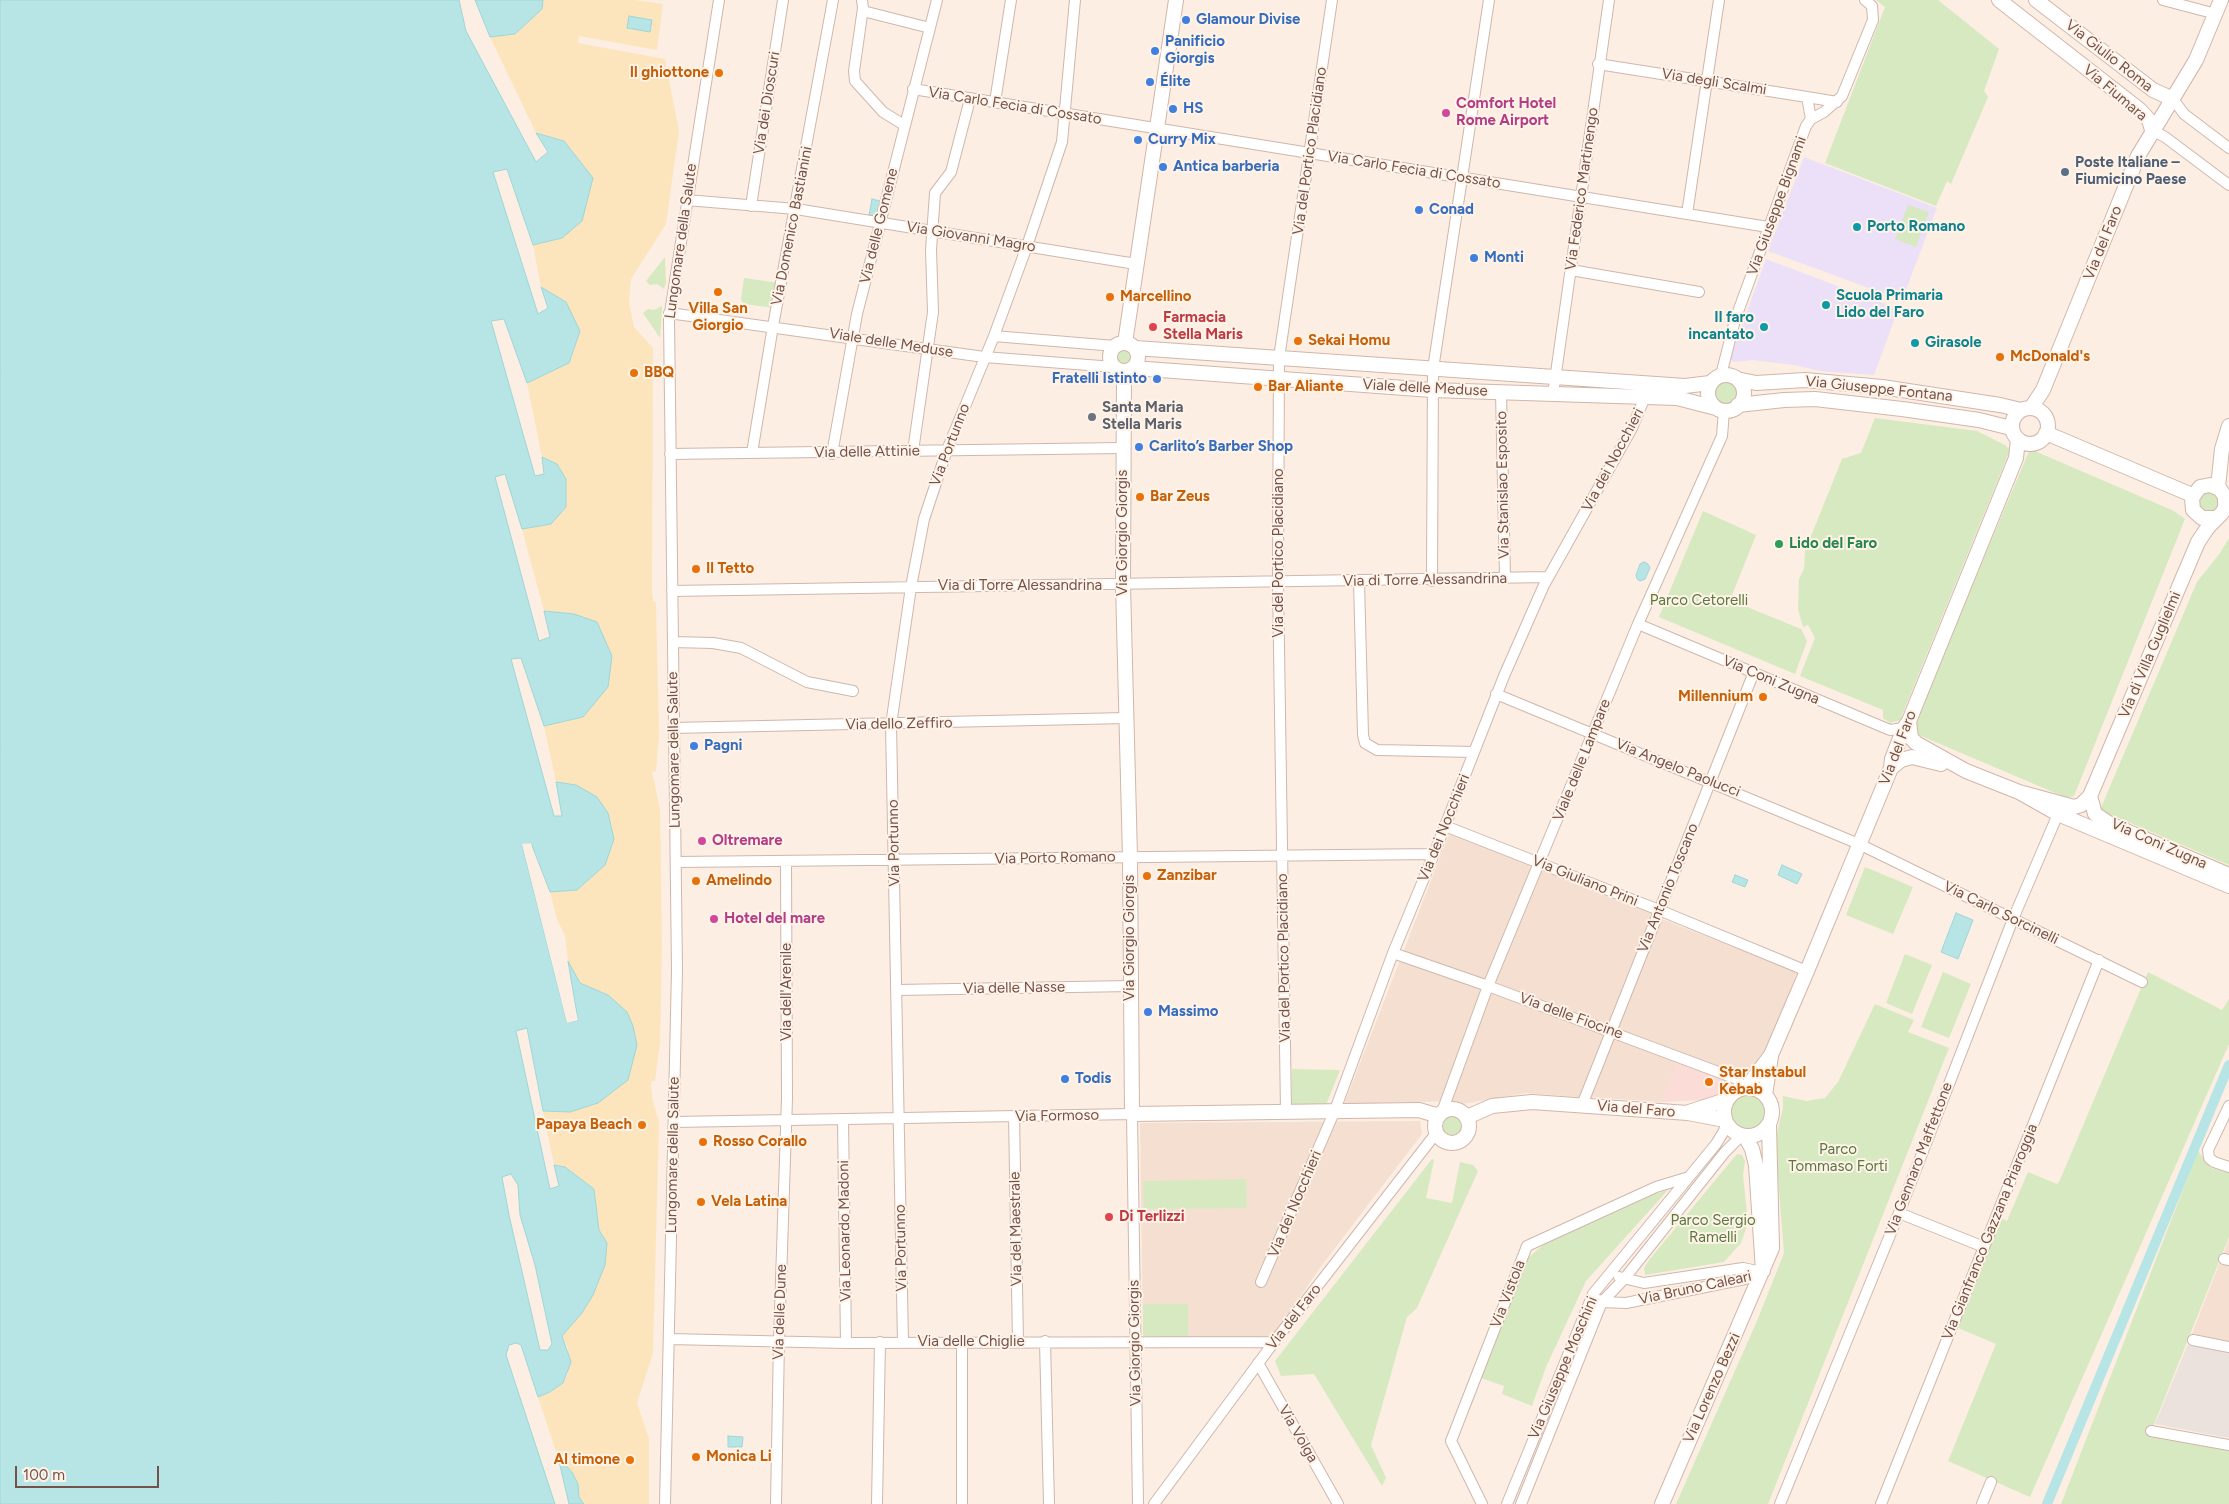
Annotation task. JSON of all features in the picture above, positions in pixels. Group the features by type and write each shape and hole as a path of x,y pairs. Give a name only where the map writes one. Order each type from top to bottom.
{"street":[{"name":"Lungomare della Salute","path":"665,1504 677,970 672,728 673,642 669,313 719,0"},
{"name":"Via dei Dioscuri","path":"751,206 783,0"},
{"name":"Via Domenico Bastianini","path":"752,453 773,326 833,0"},
{"path":"862,0 854,71 855,80 883,112 904,125"},
{"name":"Via delle Gomene","path":"832,454 852,337 879,223 937,0"},
{"path":"995,102 1011,0"},
{"name":"Via Portunno","path":"903,1342 891,725 910,587 922,524 947,450 994,336 1027,246 1058,153 1065,114 1075,0"},
{"path":"1125,346 1138,358 1124,369 1110,356 1125,346 1176,0"},
{"name":"Via del Portico Placidiano","path":"1286,1111 1278,581 1279,358 1332,0"},
{"path":"1432,581 1433,369 1489,0"},
{"name":"Via Federico Martinengo","path":"1553,394 1582,197 1598,64 1609,0"},
{"path":"1687,214 1719,0"},
{"name":"Via Giuseppe Bignami","path":"1716,379 1732,329 1806,126 1811,119 1837,102 1842,96 1873,20 1872,6 1865,0"},
{"name":"Via Fiumara","path":"1999,0 2140,110 2149,120 2152,130 2165,136 2229,186"},
{"name":"Via Giulio Roma","path":"2036,0 2153,90 2173,99 2184,114 2229,148"},
{"path":"2163,0 2216,14"},
{"name":"Via del Faro","path":"2026,409 2041,394 2138,156 2196,60 2220,0"},
{"path":"862,11 930,28"},
{"name":"Via degli Scalmi","path":"1598,64 1837,102"},
{"name":"Via Carlo Fecia di Cossato","path":"913,89 1768,228"},
{"path":"1807,97 1811,119"},
{"path":"913,451 929,349 934,301 932,231 935,193 951,172 969,103"},
{"name":"Via Giovanni Magro","path":"686,200 796,209 1136,264"},
{"path":"1571,270 1699,292"},
{"name":"Viale delle Meduse","path":"669,313 852,337 984,357 1124,369 1432,390 1677,398 1720,409"},
{"name":"Viale delle Meduse","path":"994,336 1648,384 1691,386 1716,379"},
{"name":"Via Giorgio Giorgis","path":"1124,369 1123,585 1130,857 1138,1504"},
{"path":"1716,379 1737,379 1741,383 1744,395 1738,405 1720,409 1709,399 1716,379"},
{"name":"Via Giuseppe Fontana","path":"1737,379 1756,383 1799,380 1882,387 2026,409"},
{"name":"Via dei Nocchieri","path":"1261,1282 1335,1110 1393,953 1434,854 1496,694 1548,577 1632,428 1645,398 1648,384"},
{"name":"Via Stanislao Esposito","path":"1501,392 1505,578"},
{"name":"Via Giuseppe Fontana","path":"1738,405 1815,399 1979,420 2015,434"},
{"name":"Viale delle Lampare","path":"1440,1114 1488,986 1593,732 1638,624 1722,436 1720,409"},
{"path":"2026,409 2041,412 2046,416 2048,424 2046,433 2040,441 2034,443 2015,434 2014,418 2026,409"},
{"path":"2218,487 2222,450 2229,426"},
{"path":"2046,433 2192,495"},
{"name":"Via del Faro","path":"1765,1095 1771,1055 1891,768 1892,759 1906,724 2016,458 2015,434"},
{"name":"Via delle Attinie","path":"670,454 832,454 947,450 1123,448"},
{"path":"2203,486 2218,487 2226,500 2224,511 2217,518 2205,519 2197,515 2191,507 2192,495 2203,486"},
{"name":"Via di Villa Guglielmi","path":"2090,796 2198,542 2217,518"},
{"name":"Via di Torre Alessandrina","path":"672,590 1123,585 1278,581 1432,581 1548,577"},
{"path":"1359,581 1363,735 1367,746 1380,750 1474,752"},
{"name":"Via Coni Zugna","path":"1638,624 1890,730 1906,724 1911,738 1916,743 1966,771"},
{"path":"673,642 713,643 741,648 808,682 853,691"},
{"name":"Via Antonio Toscano","path":"1582,1104 1754,672"},
{"name":"Via Angelo Paolucci","path":"1496,694 1712,781 1859,844"},
{"name":"Via dello Zeffiro","path":"672,728 891,725 1126,718"},
{"name":"Via Coni Zugna","path":"1891,768 1901,760 1912,757 1966,771 2019,792 2074,807 2080,805 2090,796 2095,814 2110,824 2229,875"},
{"name":"Via Coni Zugna","path":"2019,792 2058,814 2229,886"},
{"name":"Via Gennaro Maffettone","path":"1780,1504 1899,1213 2013,918 2058,814"},
{"name":"Via Giuliano Prini","path":"1445,826 1540,862 1807,971"},
{"name":"Via Carlo Sorcinelli","path":"1859,844 2142,982"},
{"name":"Via Porto Romano","path":"676,862 1434,854"},
{"name":"Via dell'Arenile","path":"786,862 786,1121"},
{"name":"Via delle Fiocine","path":"1393,953 1488,986 1737,1079 1745,1088"},
{"name":"Via Gianfranco Gazzana Priaroggia","path":"1881,1504 2099,960"},
{"name":"Via delle Nasse","path":"897,990 1131,986"},
{"name":"Via del Faro","path":"1745,1088 1771,1055"},
{"path":"1745,1088 1765,1095 1772,1110 1769,1125 1758,1134 1743,1136 1735,1133 1725,1121 1723,1110 1726,1100 1736,1090 1745,1088"},
{"name":"Via del Faro","path":"1688,1113 1726,1100"},
{"name":"Via del Faro","path":"1467,1117 1492,1106 1532,1102 1582,1104 1688,1113 1725,1121"},
{"path":"2229,1106 2208,1150 2209,1158 2221,1166 2229,1167"},
{"path":"1453,1109 1467,1117 1469,1128 1467,1134 1460,1141 1445,1141 1437,1132 1436,1124 1440,1114 1453,1109"},
{"name":"Via Formoso","path":"674,1122 1335,1110 1419,1110 1440,1114"},
{"name":"Via del Maestrale","path":"1014,1116 1018,1341"},
{"name":"Via Leonardo Madoni","path":"843,1119 846,1343"},
{"name":"Via delle Dune","path":"776,1504 778,1341 786,1121"},
{"name":"Via Giuseppe Moschini","path":"1507,1504 1593,1294 1609,1272 1716,1144 1724,1131 1725,1121"},
{"name":"Via Lorenzo Bezzi","path":"1662,1504 1772,1248 1769,1125"},
{"name":"Via del Faro","path":"1154,1504 1258,1363 1437,1132"},
{"name":"Via Lorenzo Bezzi","path":"1743,1136 1752,1148 1756,1165 1763,1272"},
{"name":"Via Giuseppe Moschini","path":"1520,1504 1602,1302 1624,1279 1725,1152 1743,1136"},
{"name":"Via Vistola","path":"1482,1504 1451,1441 1527,1246 1656,1187 1689,1177"},
{"path":"1899,1213 1984,1247"},
{"name":"Via Bruno Caleari","path":"1609,1272 1624,1279 1644,1283 1743,1268 1763,1272"},
{"name":"Via Bruno Caleari","path":"1602,1302 1626,1303 1744,1279 1763,1272"},
{"path":"1593,1294 1602,1302"},
{"name":"Via delle Chiglie","path":"669,1339 846,1343 962,1341 1274,1342"},
{"path":"2193,1340 2229,1347"},
{"path":"962,1341 962,1504"},
{"path":"877,1504 880,1342"},
{"path":"1045,1342 1049,1504"},
{"name":"Via Volga","path":"1258,1363 1338,1504"},
{"path":"2151,1431 2229,1446"},
{"path":"1982,1504 1991,1482"}],"shaded area":[{"path":"1804,157 1937,208 1902,300 1768,251"},
{"path":"1766,259 1898,309 1874,375 1820,371 1794,365 1753,360 1734,362 1730,359"},
{"path":"1450,832 1652,912 1579,1097 1526,1093 1462,1104 1450,1101 1344,1104"},
{"path":"1662,919 1797,972 1772,1038 1761,1058 1742,1077 1615,1029"},
{"path":"1613,1036 1678,1061 1662,1102 1589,1097"},
{"path":"1678,1061 1737,1083 1721,1094 1705,1100 1662,1102"},
{"path":"1420,1121 1422,1134 1319,1269 1270,1342 1143,1336 1140,1123"},
{"path":"2229,1239 2229,1352 2188,1344"},
{"path":"2188,1344 2229,1352 2229,1438 2155,1424"}],"green space":[{"path":"1876,0 1938,0 1999,49 1984,91 1988,97 1951,184 1947,181 1936,206 1825,163 1885,7"},
{"path":"1908,205 1929,212 1916,247 1895,239"},
{"path":"665,257 666,283 664,289 657,284 650,285 646,281"},
{"path":"744,278 779,283 774,308 744,304 741,300"},
{"path":"662,306 660,338 643,313 648,309 654,310"},
{"path":"1124,348 1130,351 1133,357 1130,363 1124,366 1118,363 1115,357 1118,351"},
{"path":"1726,381 1735,384 1738,393 1735,402 1726,405 1717,402 1714,393 1717,384"},
{"path":"1875,418 1977,431 2005,445 2010,450 1900,720 1890,723 1883,718 1883,710 1800,676 1815,638 1808,625 1803,627 1798,609 1799,579 1804,569 1805,551 1842,459 1861,453"},
{"path":"2030,449 2174,511 2185,519 2074,796 2067,798 1919,735 1915,729 1915,721"},
{"path":"2203,491 2218,493 2221,508 2205,516 2195,500"},
{"name":"Parco Cetorelli","path":"1703,511 1756,535 1730,600 1801,629 1807,641 1795,674 1659,617"},
{"path":"2229,538 2229,865 2100,810 2197,582 2220,553"},
{"path":"1865,867 1913,887 1893,934 1846,915"},
{"path":"1905,954 1932,965 1912,1014 1886,1003"},
{"path":"1943,972 1971,984 1949,1038 1921,1027"},
{"path":"2148,972 2222,1010 2229,999 2229,1044 2030,1497 1948,1461 1996,1344 1956,1327 2000,1218 2007,1221 2028,1172 2057,1184 2060,1180"},
{"name":"Parco Tommaso Forti","path":"1875,1004 1914,1020 1908,1032 1949,1048 1768,1504 1676,1504 1757,1321 1784,1253 1775,1141 1783,1108 1783,1096 1806,1101 1825,1098 1838,1082"},
{"path":"1292,1069 1340,1070 1326,1105 1292,1104"},
{"path":"1749,1093 1756,1094 1762,1098 1766,1104 1766,1118 1762,1124 1756,1128 1749,1129 1742,1128 1736,1124 1732,1118 1731,1111 1732,1104 1736,1098 1742,1094"},
{"path":"1452,1115 1460,1118 1463,1126 1460,1134 1452,1137 1444,1134 1441,1126 1444,1118"},
{"path":"2198,1151 2211,1168 2229,1173 2229,1237 2153,1427 2188,1443 2229,1450 2229,1504 2061,1504"},
{"name":"Parco Sergio Ramelli","path":"1737,1154 1742,1155 1745,1161 1743,1175 1748,1223 1741,1243 1724,1262 1645,1275 1644,1268 1649,1260"},
{"path":"1432,1159 1434,1160 1426,1198 1452,1203 1460,1162 1473,1165 1478,1171 1417,1308 1407,1317 1371,1445 1386,1478 1382,1486 1314,1374 1281,1376 1275,1361"},
{"path":"1246,1179 1247,1208 1144,1209 1143,1181"},
{"path":"1668,1190 1586,1281 1546,1367 1532,1406 1502,1394 1504,1386 1481,1378 1526,1260 1544,1244 1655,1194"},
{"path":"1143,1304 1188,1304 1188,1337 1143,1336"}],"sand":[{"path":"543,0 635,0 663,4 657,50 579,36 578,43 665,59 679,131 666,224 631,279 629,303 634,327 653,348 652,591 653,601 656,602 659,735 656,771 652,772 660,809 662,946 660,1043 655,1081 651,1081 652,1097 659,1122 653,1353 637,1403 649,1439 649,1504 584,1504 579,1497 578,1484 572,1472 558,1457 538,1397 551,1392 563,1383 568,1374 568,1348 562,1336 582,1313 607,1243 599,1230 594,1189 565,1167 554,1165 543,1111 570,1112 608,995 580,983 568,961 565,936 557,919 550,892 577,890 605,865 576,785 556,782 544,726 583,717 574,614 544,611 522,529 551,524 557,464 542,457 527,383 569,363 566,302 541,287 533,245 562,238 564,141 536,133 490,37 515,34 541,9"}],"water":[{"path":"0,0 459,0 466,31 536,162 548,152 536,133 564,141 593,178 582,221 562,238 533,245 507,169 493,172 538,314 548,308 541,287 566,302 580,331 569,363 527,383 504,319 491,321 535,476 544,474 542,457 557,464 566,479 566,507 551,524 522,529 505,474 495,477 539,641 550,637 544,611 574,614 597,622 612,656 608,687 583,717 544,726 521,658 511,659 554,816 562,816 556,782 576,785 597,797 608,813 614,839 605,865 577,890 550,892 531,843 522,845 567,1023 578,1020 568,961 580,983 608,995 627,1012 633,1026 637,1045 628,1080 598,1103 570,1112 543,1111 527,1028 516,1031 550,1189 559,1186 554,1165 565,1167 594,1189 599,1230 607,1243 605,1265 593,1295 582,1313 562,1336 571,1362 563,1383 550,1392 538,1397 521,1345 516,1343 509,1345 506,1355 555,1504 0,1504","holes":["511,1174 518,1185 520,1215 535,1265 552,1344 548,1350 540,1350 502,1177"]},
{"path":"475,0 543,0 542,9 515,34 490,37"},
{"path":"629,16 652,20 650,32 627,28"},
{"path":"872,199 880,201 877,216 869,215"},
{"path":"1644,562 1650,568 1645,579 1640,581 1636,575 1640,564"},
{"path":"1782,865 1802,874 1797,884 1778,875"},
{"path":"1735,875 1748,880 1745,887 1732,882"},
{"path":"1956,913 1973,920 1958,959 1941,952"},
{"path":"728,1436 743,1437 742,1447 728,1447"},
{"path":"558,1457 572,1472 578,1484 579,1497 584,1504 569,1504"}],"pier":[{"path":"531,843 536,865 529,846 525,846 569,1020 575,1018 571,995 578,1020 567,1023 522,844"}],"waterway":[{"path":"2047,1504 2229,1065"}],"place":[{"name":"Glamour Divise","path":"1186,20"},
{"name":"Panificio Giorgis","path":"1155,51"},
{"name":"Il ghiottone","path":"719,73"},
{"name":"Élite","path":"1150,82"},
{"name":"HS","path":"1173,109"},
{"name":"Comfort Hotel Rome Airport","path":"1446,113"},
{"name":"Curry Mix","path":"1138,140"},
{"name":"Antica barberia","path":"1163,167"},
{"name":"Poste Italiane – Fiumicino Paese","path":"2065,172"},
{"name":"Conad","path":"1419,210"},
{"name":"Porto Romano","path":"1857,227"},
{"name":"Monti","path":"1474,258"},
{"name":"Villa San Giorgio","path":"718,292"},
{"name":"Marcellino","path":"1110,297"},
{"name":"Scuola Primaria Lido del Faro","path":"1826,305"},
{"name":"Farmacia Stella Maris","path":"1153,327"},
{"name":"Il faro incantato","path":"1764,327"},
{"name":"Sekai Homu","path":"1298,341"},
{"name":"Girasole","path":"1915,343"},
{"name":"McDonald's","path":"2000,357"},
{"name":"BBQ","path":"634,373"},
{"name":"Fratelli Istinto","path":"1157,379"},
{"name":"Bar Aliante","path":"1258,387"},
{"name":"Santa Maria Stella Maris","path":"1092,417"},
{"name":"Carlito’s Barber Shop","path":"1139,447"},
{"name":"Bar Zeus","path":"1140,497"},
{"name":"Lido del Faro","path":"1779,544"},
{"name":"Il Tetto","path":"696,569"},
{"name":"Millennium","path":"1763,697"},
{"name":"Pagni","path":"694,746"},
{"name":"Oltremare","path":"702,841"},
{"name":"Zanzibar","path":"1147,876"},
{"name":"Amelindo","path":"696,881"},
{"name":"Hotel del mare","path":"714,919"},
{"name":"Massimo","path":"1148,1012"},
{"name":"Todis","path":"1065,1079"},
{"name":"Star Instabul Kebab","path":"1709,1082"},
{"name":"Papaya Beach","path":"642,1125"},
{"name":"Rosso Corallo","path":"703,1142"},
{"name":"Vela Latina","path":"701,1202"},
{"name":"Di Terlizzi","path":"1109,1217"},
{"name":"Monica Li","path":"696,1457"},
{"name":"Al timone","path":"630,1460"}]}
